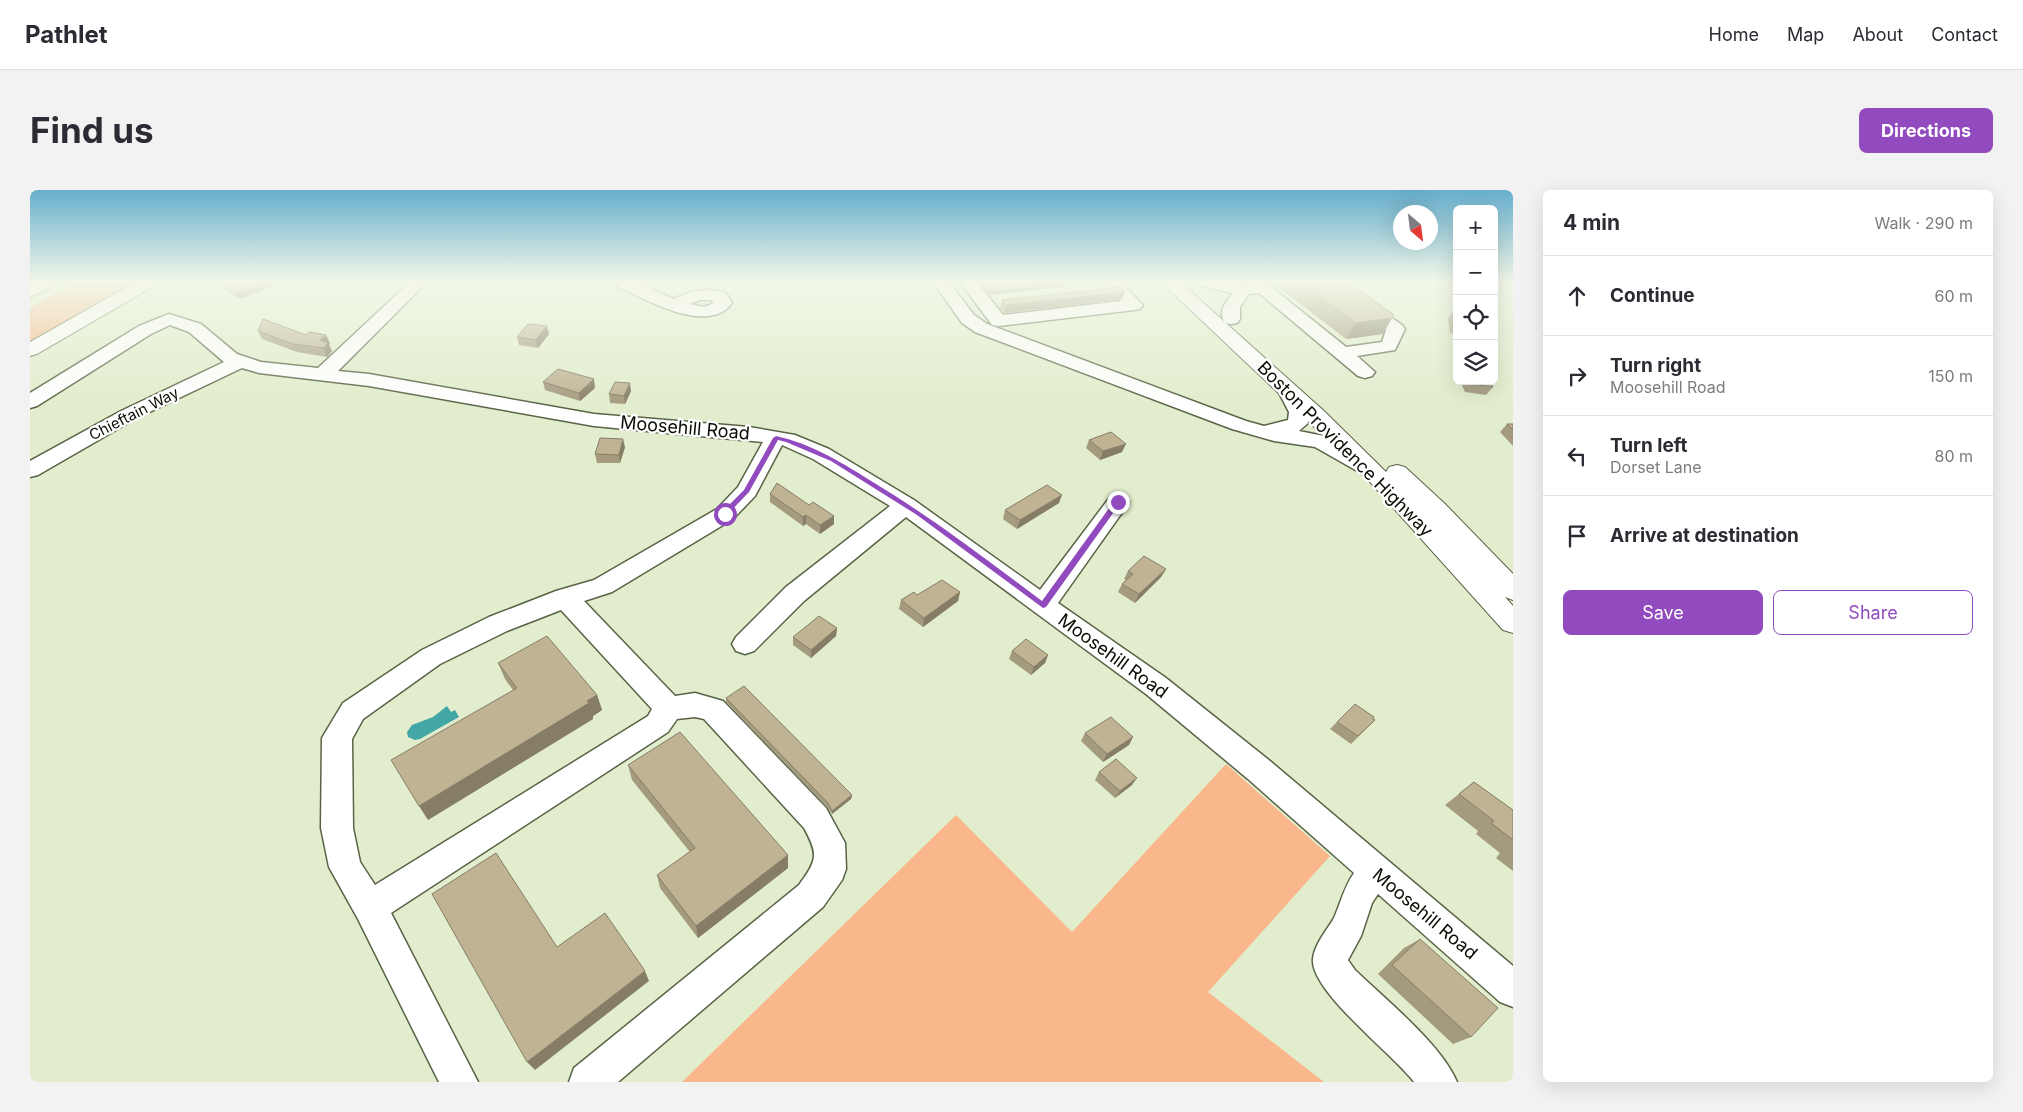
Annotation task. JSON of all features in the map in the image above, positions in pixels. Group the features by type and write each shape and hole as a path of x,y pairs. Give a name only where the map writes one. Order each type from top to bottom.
{"main road":[{"path":"30,350 76,324"},
{"name":"Boston Providence Highway","path":"1215,324 1370,469 1513,622"},
{"name":"Boston Providence Highway","path":"1236,324 1341,418 1437,510 1513,590"}],"street":[{"name":"Moosehill Road","path":"30,402 145,330 159,324"},
{"name":"Moosehill Road","path":"182,324 195,328 223,354 239,362 270,369 376,382 575,418 769,436 798,444 821,454 906,505 948,533 1179,704 1513,989"},
{"path":"323,374 375,324"},
{"path":"975,324 981,328 1239,425 1265,432 1322,442 1370,469"},
{"path":"1303,324 1365,372"},
{"path":"1342,353 1389,346 1396,329 1388,324"},
{"name":"Chieftain Way","path":"30,470 128,415 239,362"},
{"path":"1265,432 1290,428 1298,423 1299,412 1288,390"},
{"path":"459,1082 370,907 345,867 337,828 337,738 353,711 431,657 498,624 602,586 725,514 747,491 769,436"},
{"path":"1043,605 1118,502"},
{"path":"745,644 795,594 906,505"},
{"path":"565,598 669,708"},
{"path":"370,907 658,724 669,708 695,704 713,709 815,818 829,843 830,869 811,896 588,1082"},
{"path":"1375,871 1358,895 1349,924 1330,958 1331,966 1342,983 1421,1060 1438,1082"}],"shaded area":[{"path":"30,324 61,324 30,341"},
{"path":"1226,764 1330,856 1208,992 1324,1082 682,1082 956,815 1072,932"}],"water":[{"path":"447,706 451,712 455,710 459,717 420,739 415,740 408,737 407,732 412,725 433,717"}],"building":[{"path":"261,324 275,324 306,335 309,332 326,335 320,340 328,343 324,348 293,344 258,331"},
{"path":"528,324 547,326 536,340 517,337"},
{"path":"558,369 594,379 579,393 543,382"},
{"path":"615,382 630,383 624,396 609,394"},
{"path":"1507,424 1513,424 1513,430"},
{"path":"1111,432 1126,444 1103,451 1089,440"},
{"path":"600,438 623,439 619,455 595,454"},
{"path":"777,483 809,505 813,502 834,516 820,525 806,515 803,517 770,494"},
{"path":"1047,485 1062,495 1020,520 1005,510"},
{"path":"1144,556 1166,569 1139,594 1122,584 1133,574 1128,571"},
{"path":"942,580 960,592 924,618 901,600 914,592 917,595"},
{"path":"819,616 837,628 811,650 793,637"},
{"path":"547,636 597,695 587,701 589,703 419,806 391,760 517,688 498,663"},
{"path":"1026,639 1048,655 1034,667 1012,651"},
{"path":"744,686 852,795 832,811 828,803 726,698"},
{"path":"1355,704 1374,717 1373,719 1375,720 1358,736 1337,722"},
{"path":"1111,717 1133,737 1107,754 1085,733"},
{"path":"680,732 788,855 696,926 657,875 695,848 628,765"},
{"path":"1116,759 1137,778 1120,791 1099,772"},
{"path":"1474,782 1513,810 1513,840 1491,823 1494,821 1459,794"},
{"path":"496,853 557,947 605,913 645,971 527,1062 432,894"},
{"path":"1420,939 1498,1008 1471,1037 1392,965"}],"route":[{"path":"725,514 747,491 776,438 788,440 848,468 948,533 1043,605 1118,502"}]}
